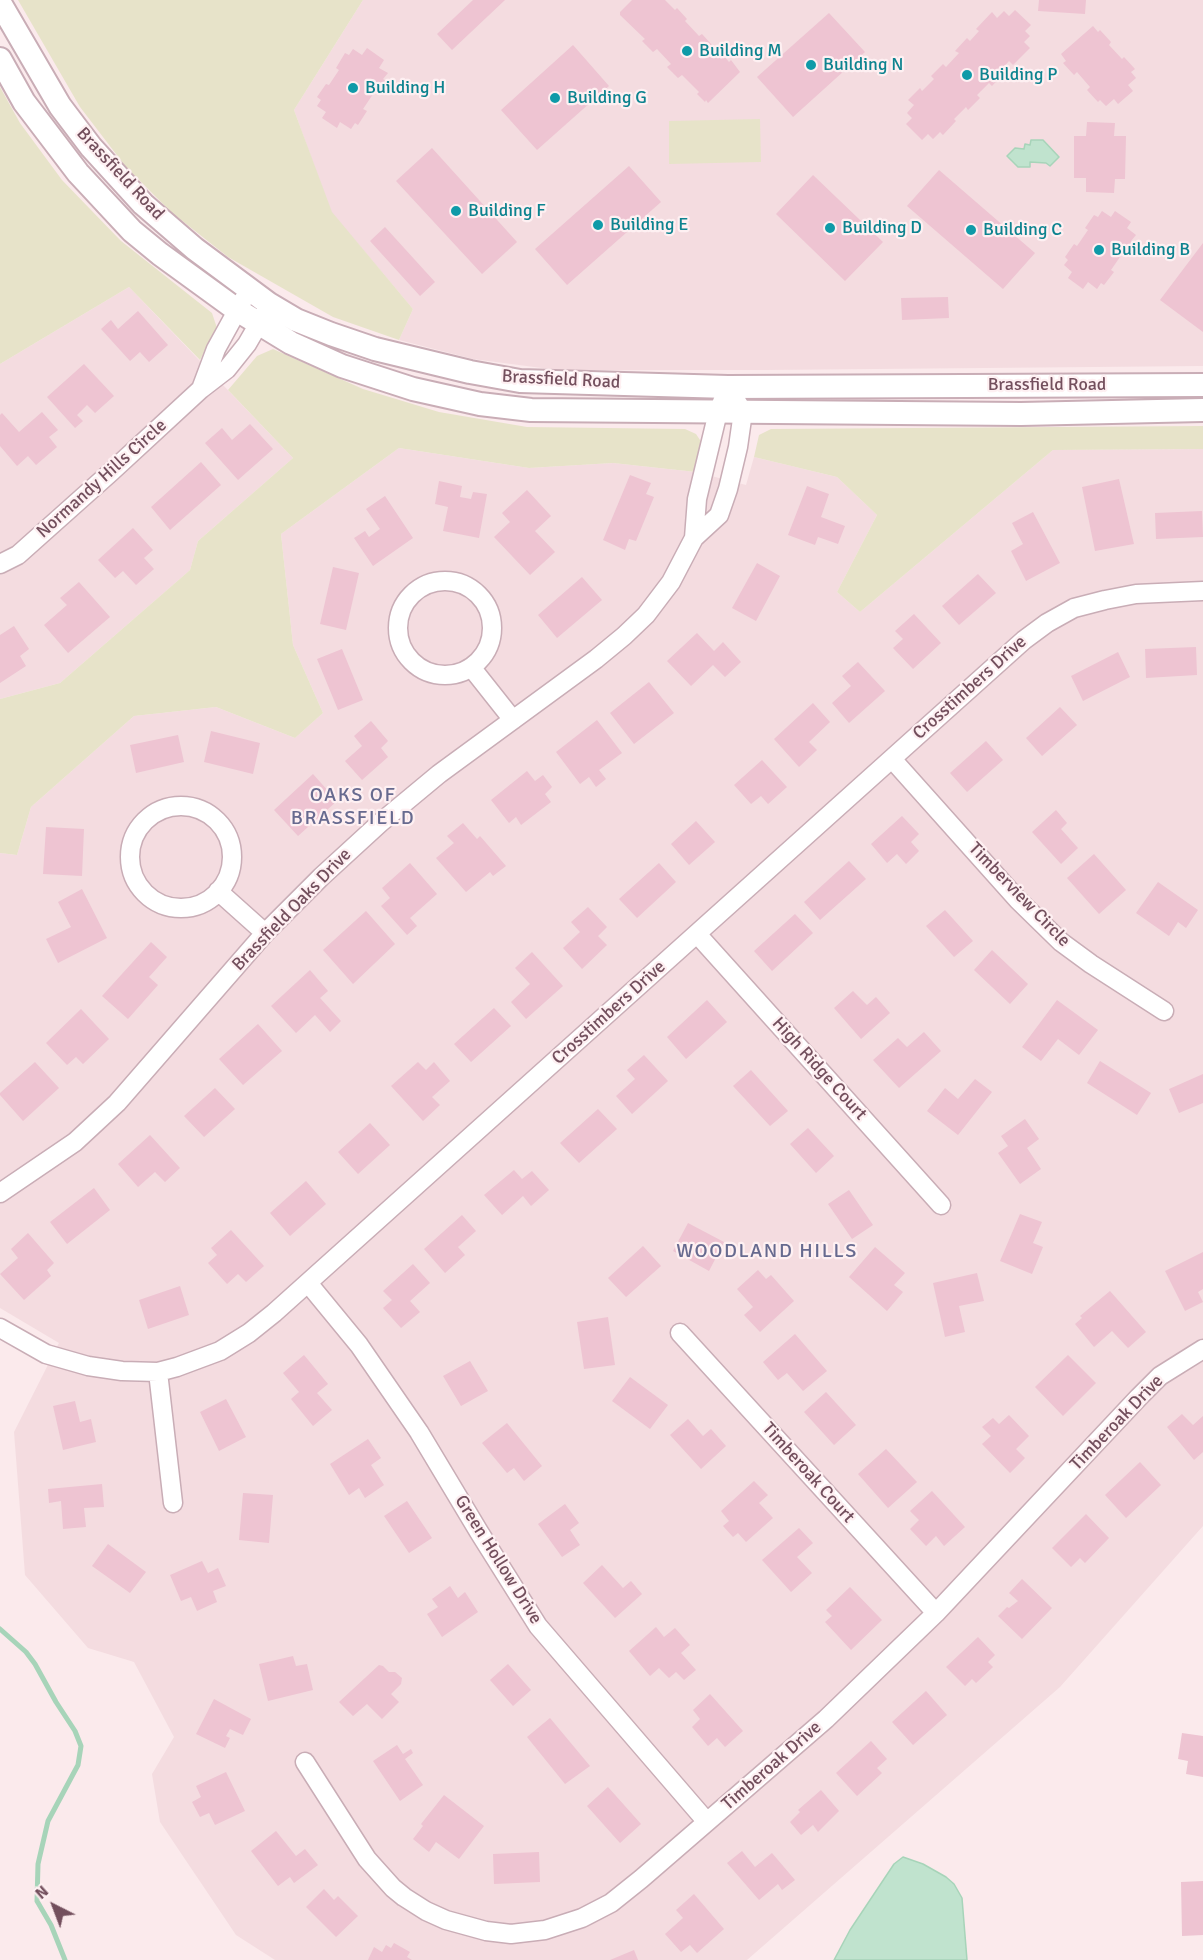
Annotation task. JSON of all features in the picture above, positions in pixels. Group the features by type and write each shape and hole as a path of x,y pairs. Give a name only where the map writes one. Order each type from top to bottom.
{"street":[{"name":"Brassfield Road","path":"0,3 60,106 92,147 143,204 195,249 249,290 264,314 291,343 342,366 413,389 480,404 531,410 1021,414 1203,410"},
{"name":"Brassfield Road","path":"0,59 24,102 78,173 132,231 160,254 237,310 296,320 331,334 403,356 520,381 728,387 1203,385"},
{"name":"Normandy Hills Circle","path":"201,389 216,349 249,290"},
{"name":"Normandy Hills Circle","path":"0,564 18,555 201,389 227,369 247,344 264,314"},
{"name":"Brassfield Oaks Drive","path":"694,538 697,499 718,412 728,387"},
{"path":"728,387 743,412"},
{"name":"Brassfield Oaks Drive","path":"0,1193 75,1142 117,1103 265,933 380,823 439,774 596,659 646,615 671,582 694,538 719,515 738,447 743,412"},
{"path":"436,582 457,583 467,586 483,600 489,610 492,631 486,651 471,667 442,675 422,669 407,655 399,636 400,616 404,606 417,591 436,582"},
{"name":"Crosstimbers Drive","path":"0,1328 46,1354 88,1366 122,1371 158,1372 220,1351 230,1345 274,1313 1024,640 1047,623 1074,608 1136,594 1203,591"},
{"path":"471,667 513,720"},
{"name":"Timberview Circle","path":"892,759 1018,900 1061,942 1164,1011"},
{"path":"179,806 196,808 211,816 223,828 230,844 232,861 227,877 218,891 206,901 178,908 163,905 150,898 140,887 133,874 130,860 131,845 137,831 148,818 163,809 179,806"},
{"path":"218,891 265,933"},
{"name":"High Ridge Court","path":"697,934 941,1205"},
{"name":"Green Hollow Drive","path":"308,1282 359,1345 419,1432 478,1532 538,1626 707,1822"},
{"name":"Timberoak Court","path":"680,1334 936,1613"},
{"name":"Timberoak Drive","path":"305,1762 367,1859 393,1888 426,1911 446,1920 486,1931 512,1934 545,1930 582,1918 611,1903 826,1719 936,1613 1139,1396 1160,1376 1203,1349"},
{"path":"158,1372 173,1503"}],"shaded area":[{"path":"18,0 363,0 294,110 332,212 413,309 399,340 333,317 228,257 171,212 126,167 80,107"},
{"path":"363,0 1203,0 1203,366 557,370 473,359 399,340 413,309 331,212 294,110"},
{"path":"0,87 20,123 62,180 121,241 212,313 217,328 200,360 129,287 0,364"},
{"path":"760,119 761,162 669,164 669,121"},
{"path":"1031,140 1043,140 1059,157 1050,166 1046,163 1030,162 1030,167 1018,167 1007,156 1015,148 1024,149 1025,144 1030,145"},
{"path":"129,287 293,458 198,541 190,570 60,683 0,699 0,364"},
{"path":"273,349 363,389 439,412 527,427 685,429 696,434 702,443 696,472 613,463 529,468 399,448 281,534 293,645 323,713 295,738 216,707 134,716 31,807 17,855 0,853 0,699 60,683 190,570 198,541 293,458 228,390 257,356"},
{"path":"1203,426 1203,449 1053,450 860,612 837,592 877,515 837,477 754,457 759,435 771,429"},
{"path":"399,448 529,468 613,463 696,472 746,485 754,457 837,477 877,515 837,592 860,612 1053,450 1203,449 1203,1526 1060,1687 747,1960 275,1960 236,1935 160,1822 152,1774 174,1737 134,1662 88,1648 25,1575 14,1432 59,1343 0,1308 0,853 17,855 31,807 134,716 216,707 295,738 323,713 293,645 281,534"},
{"path":"903,1857 923,1864 954,1884 962,1898 967,1960 834,1960 850,1930 894,1864"}],"building":[{"path":"473,0 505,0 452,50 437,34"},
{"name":"Building M","path":"632,0 665,0 675,10 677,8 699,36 702,34 712,45 717,53 715,54 721,59 724,56 729,62 731,60 740,72 708,103 706,100 705,102 697,94 699,92 682,75 678,78 667,67 671,64 657,49 653,52 642,41 645,39 620,15 620,12"},
{"path":"1039,0 1086,0 1085,14 1038,11"},
{"name":"Building P","path":"1015,10 1031,25 1025,31 1030,36 1024,42 1030,48 1013,65 1009,61 1001,70 1004,73 992,86 989,83 977,95 980,98 954,119 956,121 943,135 940,132 933,139 928,134 922,140 906,124 912,118 907,113 914,105 908,100 934,79 931,76 943,64 946,67 959,53 955,51 967,38 970,41 979,31 976,29 992,12 997,18 1004,11 1009,16"},
{"name":"Building N","path":"829,13 865,52 793,117 757,77"},
{"path":"1093,26 1111,42 1109,45 1122,59 1124,57 1135,69 1131,72 1136,78 1128,85 1133,91 1118,104 1114,99 1106,106 1100,100 1098,102 1087,90 1090,87 1077,72 1074,75 1063,63 1066,61 1061,54"},
{"name":"Building G","path":"573,45 609,86 537,150 501,110"},
{"name":"Building H","path":"367,48 384,60 379,68 388,73 383,79 387,82 379,94 375,91 363,109 367,111 358,125 355,123 351,129 340,122 337,128 322,118 326,112 317,106 321,100 317,97 339,70 336,68 345,53 349,55 353,49 362,55"},
{"path":"1087,122 1115,123 1114,136 1126,136 1125,179 1115,179 1114,193 1086,192 1086,178 1074,178 1074,136 1086,136"},
{"name":"Building F","path":"432,148 517,242 482,274 396,181"},
{"name":"Building E","path":"629,166 661,202 567,285 535,249"},
{"name":"Building C","path":"939,170 1035,253 1003,289 907,206"},
{"name":"Building D","path":"813,175 883,242 845,281 776,214"},
{"name":"Building B","path":"1102,211 1111,217 1115,211 1131,222 1127,228 1136,235 1131,241 1134,243 1125,256 1122,254 1111,270 1114,272 1104,285 1101,283 1097,289 1088,282 1083,289 1068,278 1072,272 1064,265 1068,260 1065,257 1074,244 1077,246 1088,230 1085,228 1094,215 1098,217"},
{"path":"385,227 435,282 420,296 370,241"},
{"path":"1203,243 1203,332 1160,300"},
{"path":"948,297 949,318 902,320 901,298"},
{"path":"138,311 168,345 149,362 140,352 130,361 101,329 111,320 118,329"},
{"path":"84,364 114,396 95,413 87,405 77,415 83,421 75,428 47,397"},
{"path":"42,412 58,430 49,437 57,447 36,465 28,456 17,466 0,446 0,415 2,413 19,432"},
{"path":"250,424 273,449 238,480 205,443 222,428 232,440"},
{"path":"201,462 221,485 170,530 151,507"},
{"path":"630,475 651,483 646,494 654,497 636,541 629,539 625,550 603,540"},
{"path":"1119,479 1134,544 1095,551 1082,487"},
{"path":"439,481 462,486 460,497 471,499 473,492 487,494 479,538 443,531 448,507 435,504"},
{"path":"807,486 829,494 821,517 845,526 838,544 818,537 815,545 788,535"},
{"path":"527,490 551,516 535,531 555,552 530,575 494,537 510,522 502,513"},
{"path":"385,496 413,538 373,566 354,538 365,531 369,537 380,529 366,509"},
{"path":"1202,511 1203,537 1156,539 1155,513"},
{"path":"1033,512 1060,563 1026,581 1011,551 1023,544 1012,523"},
{"path":"133,528 153,550 144,558 154,569 136,585 123,571 115,578 98,560"},
{"path":"757,563 780,576 756,621 732,608"},
{"path":"333,567 359,573 346,630 320,624"},
{"path":"978,574 996,593 959,625 942,606"},
{"path":"582,577 602,600 557,638 538,615"},
{"path":"79,582 110,617 68,653 44,625 67,605 60,598"},
{"path":"914,614 941,643 913,669 893,648 903,639 895,631"},
{"path":"14,626 29,649 20,656 26,666 0,683 0,635"},
{"path":"697,633 714,651 723,642 741,662 725,677 713,665 691,686 667,661"},
{"path":"1196,647 1197,675 1146,678 1145,649"},
{"path":"342,649 363,700 338,710 317,659"},
{"path":"1118,652 1130,677 1083,701 1071,676"},
{"path":"858,662 885,691 849,723 832,703 851,686 842,676"},
{"path":"649,682 674,713 634,744 610,713"},
{"path":"813,703 830,722 809,742 817,750 799,767 774,739"},
{"path":"1060,707 1077,725 1042,756 1026,738"},
{"path":"597,720 622,753 599,770 606,779 596,787 589,777 580,784 556,752"},
{"path":"371,721 388,741 381,748 388,757 362,780 345,761 362,746 354,736"},
{"path":"211,731 260,743 253,774 204,762"},
{"path":"178,735 184,762 136,773 130,745"},
{"path":"986,741 1003,760 967,792 950,773"},
{"path":"762,760 787,787 768,804 761,796 751,804 734,785"},
{"path":"527,771 535,781 543,775 552,787 545,794 551,802 521,825 516,817 509,823 491,800"},
{"path":"313,774 337,801 298,836 274,810"},
{"path":"1056,810 1067,823 1061,829 1078,848 1061,864 1032,832"},
{"path":"902,816 919,834 911,842 919,851 906,864 897,854 887,863 871,844"},
{"path":"696,821 715,842 689,865 671,844"},
{"path":"463,823 477,839 480,836 506,866 493,876 490,872 466,892 436,858 454,843 447,836"},
{"path":"46,827 84,829 82,876 43,874"},
{"path":"1094,854 1126,890 1099,914 1067,878"},
{"path":"849,861 866,879 820,920 804,902"},
{"path":"410,863 437,894 410,918 417,926 407,935 381,906 390,898 382,888"},
{"path":"659,863 676,882 637,918 619,899"},
{"path":"1158,882 1198,910 1186,928 1178,922 1169,936 1136,913"},
{"path":"82,889 107,938 58,963 46,939 71,927 58,902"},
{"path":"588,907 607,927 598,936 607,945 582,969 563,948 580,932 571,922"},
{"path":"945,910 973,941 954,957 926,926"},
{"path":"366,911 395,944 353,984 323,950"},
{"path":"795,914 813,933 772,971 754,951"},
{"path":"151,942 167,957 149,977 158,985 128,1019 102,996"},
{"path":"992,950 1028,984 1010,1004 974,970"},
{"path":"532,952 563,986 526,1019 511,1002 530,984 515,968"},
{"path":"310,970 328,991 320,998 341,1021 330,1032 315,1015 296,1033 271,1006"},
{"path":"853,991 867,1005 876,997 890,1013 861,1039 834,1008"},
{"path":"707,1000 727,1022 686,1059 667,1037"},
{"path":"1057,1000 1098,1030 1079,1055 1058,1039 1041,1061 1022,1047"},
{"path":"494,1008 511,1026 471,1062 454,1044"},
{"path":"81,1009 109,1039 83,1064 76,1057 67,1065 46,1043"},
{"path":"258,1024 282,1051 243,1085 219,1059"},
{"path":"924,1032 941,1051 899,1088 873,1060 898,1038 907,1047"},
{"path":"644,1055 668,1081 632,1114 616,1096 635,1079 627,1070"},
{"path":"1100,1061 1151,1093 1137,1115 1087,1083"},
{"path":"35,1062 59,1088 23,1121 0,1093"},
{"path":"418,1062 426,1070 434,1062 450,1081 432,1097 440,1105 423,1121 391,1086"},
{"path":"751,1070 788,1111 770,1126 733,1086"},
{"path":"1203,1074 1203,1103 1179,1113 1169,1089"},
{"path":"975,1079 992,1092 958,1135 927,1111 945,1088 958,1099"},
{"path":"215,1088 235,1109 204,1137 184,1116"},
{"path":"598,1109 617,1129 579,1163 560,1143"},
{"path":"1025,1119 1039,1139 1027,1148 1041,1169 1020,1184 998,1153 1008,1146 1001,1136"},
{"path":"370,1123 390,1145 358,1174 338,1152"},
{"path":"808,1128 834,1156 816,1173 790,1144"},
{"path":"150,1135 180,1168 165,1182 155,1172 138,1187 118,1164"},
{"path":"514,1170 522,1179 532,1171 549,1190 531,1206 523,1196 502,1215 484,1195"},
{"path":"306,1181 326,1204 290,1236 270,1213"},
{"path":"94,1188 110,1210 67,1244 50,1222"},
{"path":"849,1190 873,1225 852,1239 828,1204"},
{"path":"1020,1214 1042,1222 1033,1243 1043,1247 1032,1274 1000,1261"},
{"path":"462,1215 476,1231 458,1247 465,1255 445,1273 424,1249"},
{"path":"688,1223 724,1242 709,1271 673,1251"},
{"path":"231,1230 264,1266 246,1282 238,1274 227,1284 208,1263 217,1255 211,1248"},
{"path":"28,1233 54,1263 47,1270 51,1276 24,1300 0,1274 18,1258 11,1249"},
{"path":"643,1246 661,1266 626,1297 608,1278"},
{"path":"875,1247 905,1273 894,1285 903,1292 887,1311 849,1277"},
{"path":"1203,1252 1203,1289 1198,1292 1203,1302 1185,1311 1165,1271"},
{"path":"413,1264 430,1283 410,1301 420,1312 401,1328 383,1308 392,1300 383,1291"},
{"path":"758,1270 766,1279 771,1275 794,1301 760,1332 744,1315 753,1307 737,1289"},
{"path":"977,1273 984,1301 959,1306 965,1332 945,1337 933,1283"},
{"path":"180,1286 189,1315 148,1329 139,1300"},
{"path":"1110,1291 1146,1332 1128,1348 1112,1331 1094,1347 1075,1324 1082,1318 1080,1316"},
{"path":"608,1317 615,1365 584,1369 577,1322"},
{"path":"795,1334 827,1371 803,1391 787,1373 778,1380 763,1362"},
{"path":"304,1355 328,1384 317,1393 332,1410 313,1426 291,1399 299,1392 283,1373"},
{"path":"1068,1355 1096,1383 1063,1416 1035,1387"},
{"path":"470,1361 488,1391 461,1406 443,1376"},
{"path":"630,1377 668,1405 650,1429 612,1401"},
{"path":"826,1392 856,1425 834,1445 804,1412"},
{"path":"226,1399 246,1437 219,1451 200,1412"},
{"path":"75,1401 80,1422 91,1419 96,1442 63,1450 53,1406"},
{"path":"1182,1414 1193,1425 1203,1416 1203,1452 1194,1460 1167,1427"},
{"path":"1009,1415 1029,1436 1016,1449 1025,1458 1010,1473 982,1444 991,1436 982,1427 993,1418 999,1424"},
{"path":"688,1419 703,1436 711,1429 726,1446 701,1469 670,1435"},
{"path":"507,1423 542,1466 524,1481 514,1468 507,1473 482,1443"},
{"path":"368,1439 381,1458 371,1465 384,1485 365,1498 359,1488 349,1495 330,1464"},
{"path":"886,1449 917,1482 888,1508 858,1474"},
{"path":"1140,1462 1161,1485 1126,1518 1105,1495"},
{"path":"754,1481 768,1495 759,1503 773,1518 746,1542 738,1533 733,1537 723,1526 729,1521 721,1511"},
{"path":"102,1484 104,1507 84,1508 86,1527 63,1529 61,1501 49,1503 48,1489"},
{"path":"932,1491 965,1527 944,1546 936,1536 926,1546 910,1529 919,1520 910,1511"},
{"path":"243,1493 273,1495 269,1543 239,1540"},
{"path":"407,1501 432,1538 409,1553 384,1516"},
{"path":"565,1504 579,1523 570,1530 580,1545 562,1557 538,1524"},
{"path":"1086,1514 1109,1538 1085,1563 1080,1558 1071,1567 1052,1548"},
{"path":"799,1528 813,1543 797,1557 812,1573 791,1592 762,1560"},
{"path":"108,1544 146,1572 130,1593 92,1566"},
{"path":"202,1561 208,1573 218,1568 226,1586 213,1591 217,1602 197,1611 191,1597 181,1601 170,1575"},
{"path":"602,1565 623,1588 631,1581 642,1594 615,1618 583,1583"},
{"path":"1022,1579 1052,1608 1022,1639 998,1616 1018,1601 1009,1593"},
{"path":"450,1586 458,1598 465,1592 478,1612 442,1637 427,1614 438,1607 432,1599"},
{"path":"850,1587 882,1620 851,1650 825,1622 832,1616 826,1610"},
{"path":"656,1627 664,1637 675,1628 690,1645 681,1653 696,1670 684,1680 676,1672 669,1678 659,1668 650,1676 629,1651"},
{"path":"978,1637 995,1655 988,1662 993,1667 976,1683 972,1679 965,1686 946,1667"},
{"path":"293,1656 296,1666 307,1664 313,1690 268,1701 259,1664"},
{"path":"508,1664 531,1690 513,1706 490,1680"},
{"path":"379,1665 402,1678 401,1684 391,1694 399,1702 382,1719 367,1704 353,1716 339,1702"},
{"path":"926,1691 947,1715 913,1745 892,1722"},
{"path":"710,1694 743,1731 725,1747 717,1738 708,1746 692,1727 700,1719 693,1710"},
{"path":"214,1699 251,1719 243,1735 230,1729 226,1736 230,1738 225,1748 196,1734"},
{"path":"550,1718 590,1766 565,1784 527,1737"},
{"path":"1182,1733 1203,1736 1203,1777 1186,1774 1188,1761 1178,1759"},
{"path":"871,1741 887,1759 877,1768 882,1773 857,1796 836,1773"},
{"path":"397,1745 403,1754 411,1749 413,1753 405,1759 423,1785 400,1801 373,1761"},
{"path":"226,1772 245,1811 215,1825 209,1813 200,1817 192,1802 201,1797 196,1786"},
{"path":"608,1787 641,1824 620,1843 587,1806"},
{"path":"821,1790 839,1811 818,1832 813,1825 801,1835 790,1822 800,1812 798,1810"},
{"path":"444,1795 484,1826 459,1859 436,1842 429,1852 413,1839 423,1826 421,1824"},
{"path":"276,1831 296,1856 305,1849 318,1865 294,1883 290,1877 278,1886 251,1851"},
{"path":"742,1851 755,1867 772,1853 795,1880 782,1890 778,1884 759,1900 727,1863"},
{"path":"539,1852 540,1882 494,1884 493,1854"},
{"path":"1203,1881 1203,1935 1182,1936 1181,1882"},
{"path":"324,1889 334,1900 338,1896 358,1916 336,1937 306,1907"},
{"path":"694,1894 724,1929 697,1953 690,1945 681,1952 665,1934 683,1918 676,1910"},
{"path":"394,1943 410,1952 407,1957 412,1960 368,1960 374,1947 382,1952 386,1945 391,1948"},
{"path":"634,1950 638,1960 610,1960"}],"waterway":[{"path":"0,1629 26,1652 35,1664 75,1731 81,1746 78,1765 48,1821 38,1864 37,1901 51,1925 65,1960"}],"place":[{"name":"Building M","path":"687,51"},
{"name":"Building N","path":"811,65"},
{"name":"Building P","path":"967,75"},
{"name":"Building H","path":"353,88"},
{"name":"Building G","path":"555,98"},
{"name":"Building F","path":"456,211"},
{"name":"Building E","path":"598,225"},
{"name":"Building D","path":"830,228"},
{"name":"Building C","path":"971,230"},
{"name":"Building B","path":"1099,250"}],"district":[{"name":"OAKS OF BRASSFIELD","path":"353,808"},
{"name":"WOODLAND HILLS","path":"767,1252"}]}
